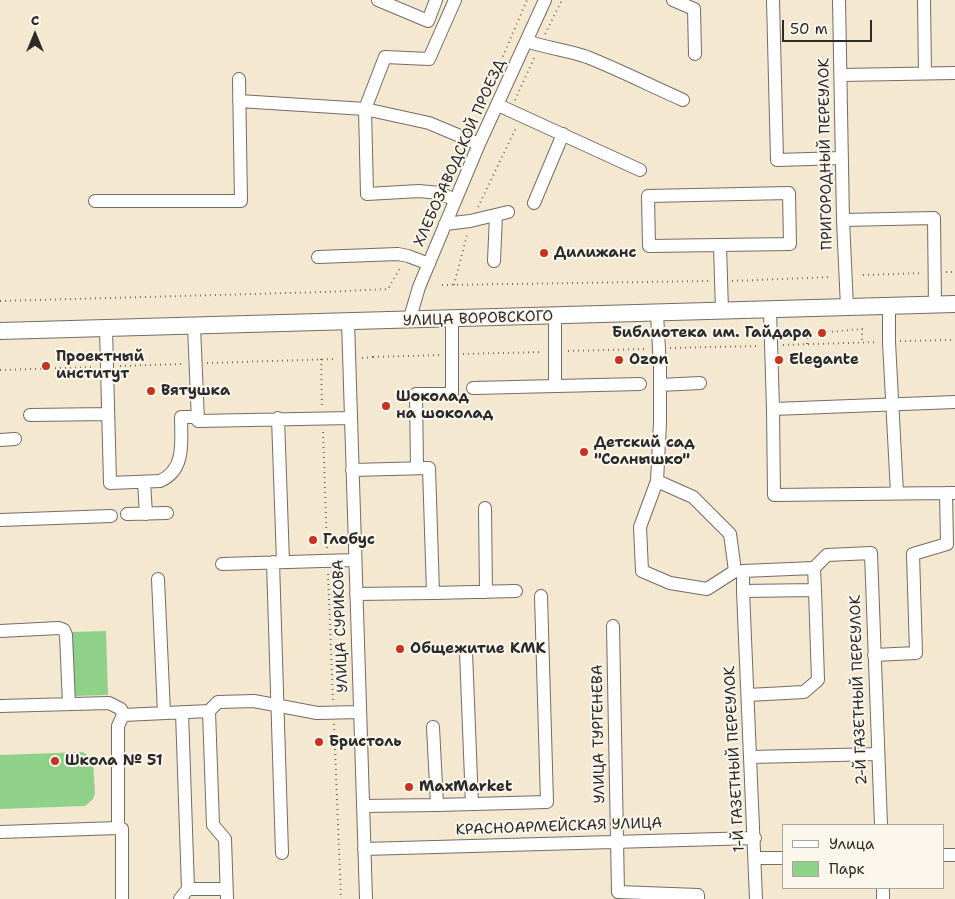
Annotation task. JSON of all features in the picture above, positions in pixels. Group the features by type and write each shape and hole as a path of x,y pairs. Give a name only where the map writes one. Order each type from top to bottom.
{"main road":[{"name":"УЛИЦА ВОРОВСКОГО","path":"0,331 348,321 452,320 955,304"}],"street":[{"path":"378,0 428,21 436,0"},
{"path":"455,0 430,59 385,57 365,109 367,194 419,191 440,193 455,200"},
{"name":"ХЛЕБОЗАВОДСКОЙ ПРОЕЗД","path":"409,321 419,287 455,200 545,0"},
{"path":"673,0 694,9 695,54"},
{"path":"773,0 777,160 842,158"},
{"name":"ПРИГОРОДНЫЙ ПЕРЕУЛОК","path":"839,0 843,220 848,307"},
{"path":"924,0 925,73"},
{"path":"527,41 539,46 552,47 587,57 683,100"},
{"path":"841,74 955,73"},
{"path":"95,202 242,201 239,79"},
{"path":"240,101 365,109 428,123 479,144"},
{"path":"498,105 640,170"},
{"path":"534,204 563,134"},
{"path":"789,193 790,244 720,245 649,246 648,196 789,193"},
{"path":"445,224 470,222 502,214 494,261"},
{"path":"843,220 934,218 933,272 935,305"},
{"path":"720,245 722,311"},
{"path":"318,257 398,254 429,264"},
{"path":"889,306 897,493"},
{"path":"770,309 774,495 950,493 947,544 913,554 916,653 874,655"},
{"path":"657,314 660,385 657,481 640,526 642,571 670,583 707,590 735,571 730,534 693,497 657,481"},
{"path":"555,316 555,386"},
{"path":"417,468 416,394 452,394 452,320"},
{"name":"УЛИЦА СУРИКОВА","path":"348,321 366,899"},
{"path":"194,326 198,421 351,418"},
{"path":"106,328 110,483 160,481 166,479 180,460 182,444 180,417 198,417"},
{"path":"660,385 700,383"},
{"path":"473,388 640,384"},
{"path":"773,409 955,402"},
{"path":"30,415 108,414"},
{"path":"278,418 278,706 282,853"},
{"path":"0,440 15,440"},
{"path":"352,470 429,468 433,593"},
{"path":"144,482 146,514"},
{"path":"485,508 486,592"},
{"path":"127,514 167,513"},
{"path":"0,520 111,516"},
{"name":"2-Й ГАЗЕТНЫЙ ПЕРЕУЛОК","path":"814,568 827,555 871,553 881,824"},
{"path":"222,564 355,560"},
{"path":"748,695 804,692 818,680 814,568"},
{"name":"1-Й ГАЗЕТНЫЙ ПЕРЕУЛОК","path":"756,899 756,858 743,571 814,568"},
{"path":"158,579 164,713"},
{"path":"743,592 815,590"},
{"path":"356,594 516,592"},
{"path":"363,806 547,802 541,596"},
{"name":"УЛИЦА ТУРГЕНЕВА","path":"614,626 618,892 698,895 698,899"},
{"path":"0,631 59,628 64,630 66,635 69,704"},
{"path":"466,652 472,804"},
{"path":"123,715 209,711 218,702 254,701 317,713 360,712"},
{"path":"0,706 109,703 121,709 123,715 118,726 118,828"},
{"path":"182,712 184,894 227,894 225,838 213,825 209,711"},
{"path":"433,727 437,805"},
{"path":"751,757 878,754"},
{"path":"0,832 122,828 122,899"},
{"name":"КРАСНОАРМЕЙСКАЯ УЛИЦА","path":"364,849 755,838"},
{"path":"756,858 782,858"}],"path":[{"path":"454,285 470,222 516,128 511,111 539,46 562,0"},
{"path":"863,276 955,272"},
{"path":"442,285 721,281 835,276"},
{"path":"0,301 388,289"},
{"path":"807,344 807,334 862,329 862,343"},
{"path":"362,358 373,357 373,360"},
{"path":"321,359 340,899"},
{"path":"0,370 337,360"}],"green space":[{"path":"106,631 108,695 74,696 72,632"},
{"path":"83,752 93,762 95,793 93,799 85,806 0,809 0,755"}],"place":[{"name":"Дилижанс","path":"544,253"},
{"name":"Библиотека им. Гайдара","path":"822,333"},
{"name":"Ozon","path":"619,360"},
{"name":"Elegante","path":"779,360"},
{"name":"Проектный институт","path":"46,366"},
{"name":"Вятушка","path":"151,391"},
{"name":"Шоколад на шоколад","path":"386,406"},
{"name":"Детский сад \"Солнышко\"","path":"584,452"},
{"name":"Глобус","path":"313,540"},
{"name":"Общежитие КМК","path":"400,649"},
{"name":"Бристоль","path":"319,742"},
{"name":"Школа № 51","path":"55,761"},
{"name":"MaxMarket","path":"409,787"}]}
